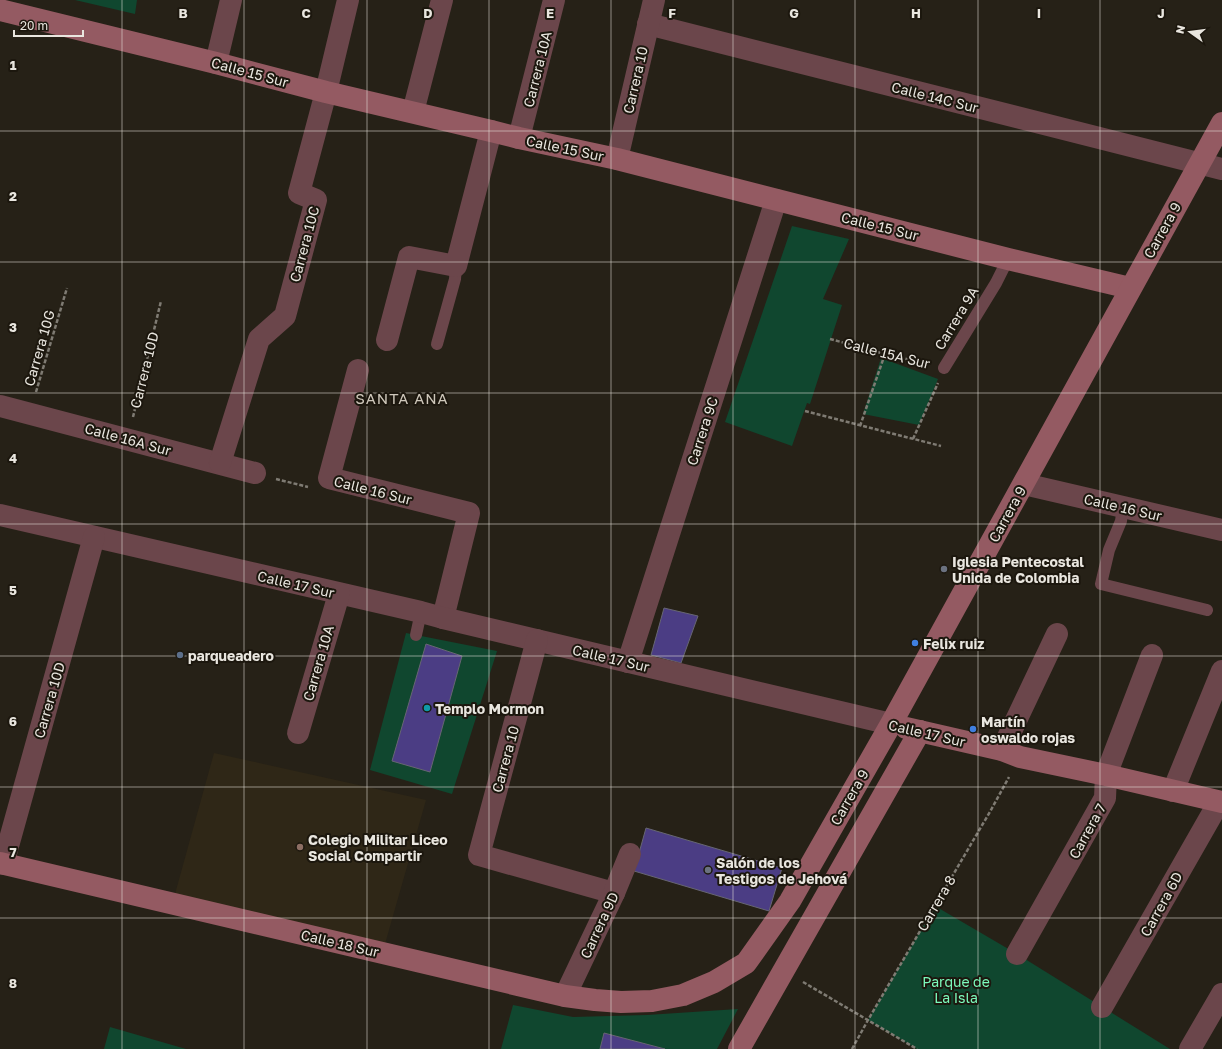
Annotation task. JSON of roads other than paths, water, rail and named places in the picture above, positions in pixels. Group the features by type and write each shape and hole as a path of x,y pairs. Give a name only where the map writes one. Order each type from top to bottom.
{"street":[{"path":"216,63 231,0"},
{"name":"Carrera 10C","path":"220,463 259,339 285,316 316,200 299,193 326,92 348,0"},
{"path":"413,112 442,0"},
{"name":"Carrera 10A","path":"519,138 554,0"},
{"name":"Carrera 10","path":"616,159 654,0"},
{"name":"Calle 15 Sur","path":"0,10 216,63 326,92 519,138 616,159 1008,259 1130,288"},
{"name":"Calle 14C Sur","path":"648,24 1222,169"},
{"name":"Carrera 9","path":"683,995 714,982 746,963 790,901 891,724 1222,123"},
{"path":"387,340 409,257 456,266 491,131"},
{"name":"Carrera 9C","path":"628,662 776,200"},
{"name":"Calle 16 Sur","path":"358,370 329,478 469,513 443,618"},
{"name":"Calle 16A Sur","path":"0,406 255,473"},
{"name":"Calle 16 Sur","path":"1024,484 1222,530"},
{"name":"Calle 17 Sur","path":"0,515 422,612 1011,754 1106,775 1176,782 1220,802"},
{"name":"Carrera 10D","path":"2,864 94,537"},
{"name":"Carrera 10A","path":"298,733 339,594"},
{"path":"1011,754 1058,634"},
{"name":"Carrera 10","path":"537,640 479,855 614,893"},
{"name":"Carrera 7","path":"1017,954 1105,798 1106,775 1152,655"},
{"path":"1176,782 1222,671"},
{"name":"Carrera 9","path":"739,1049 920,731"},
{"name":"Carrera 6D","path":"1102,1007 1220,802"},
{"name":"Carrera 9D","path":"565,996 614,893 630,854"},
{"name":"Calle 18 Sur","path":"2,864 565,996 621,1002 652,1001 683,995"},
{"path":"1190,1049 1222,994"}],"lane":[{"name":"Carrera 9A","path":"944,368 996,283 1008,259"},
{"path":"437,344 455,279 456,266"},
{"path":"1123,507 1121,521 1109,550 1101,584 1207,610"},
{"path":"416,635 422,612"}],"place":[{"name":"Iglesia Pentecostal Unida de Colombia","path":"944,569"},
{"name":"Felix ruiz","path":"915,643"},
{"name":"parqueadero","path":"180,655"},
{"name":"Templo Mormon","path":"427,708"},
{"name":"Martín oswaldo rojas","path":"973,729"},
{"name":"Colegio Militar Liceo Social Compartir","path":"300,847"},
{"name":"Salón de los Testigos de Jehová","path":"708,870"}],"district":[{"name":"SANTA ANA","path":"402,398"}],"park label":[{"name":"Parque de La Isla","path":"956,990"}]}
